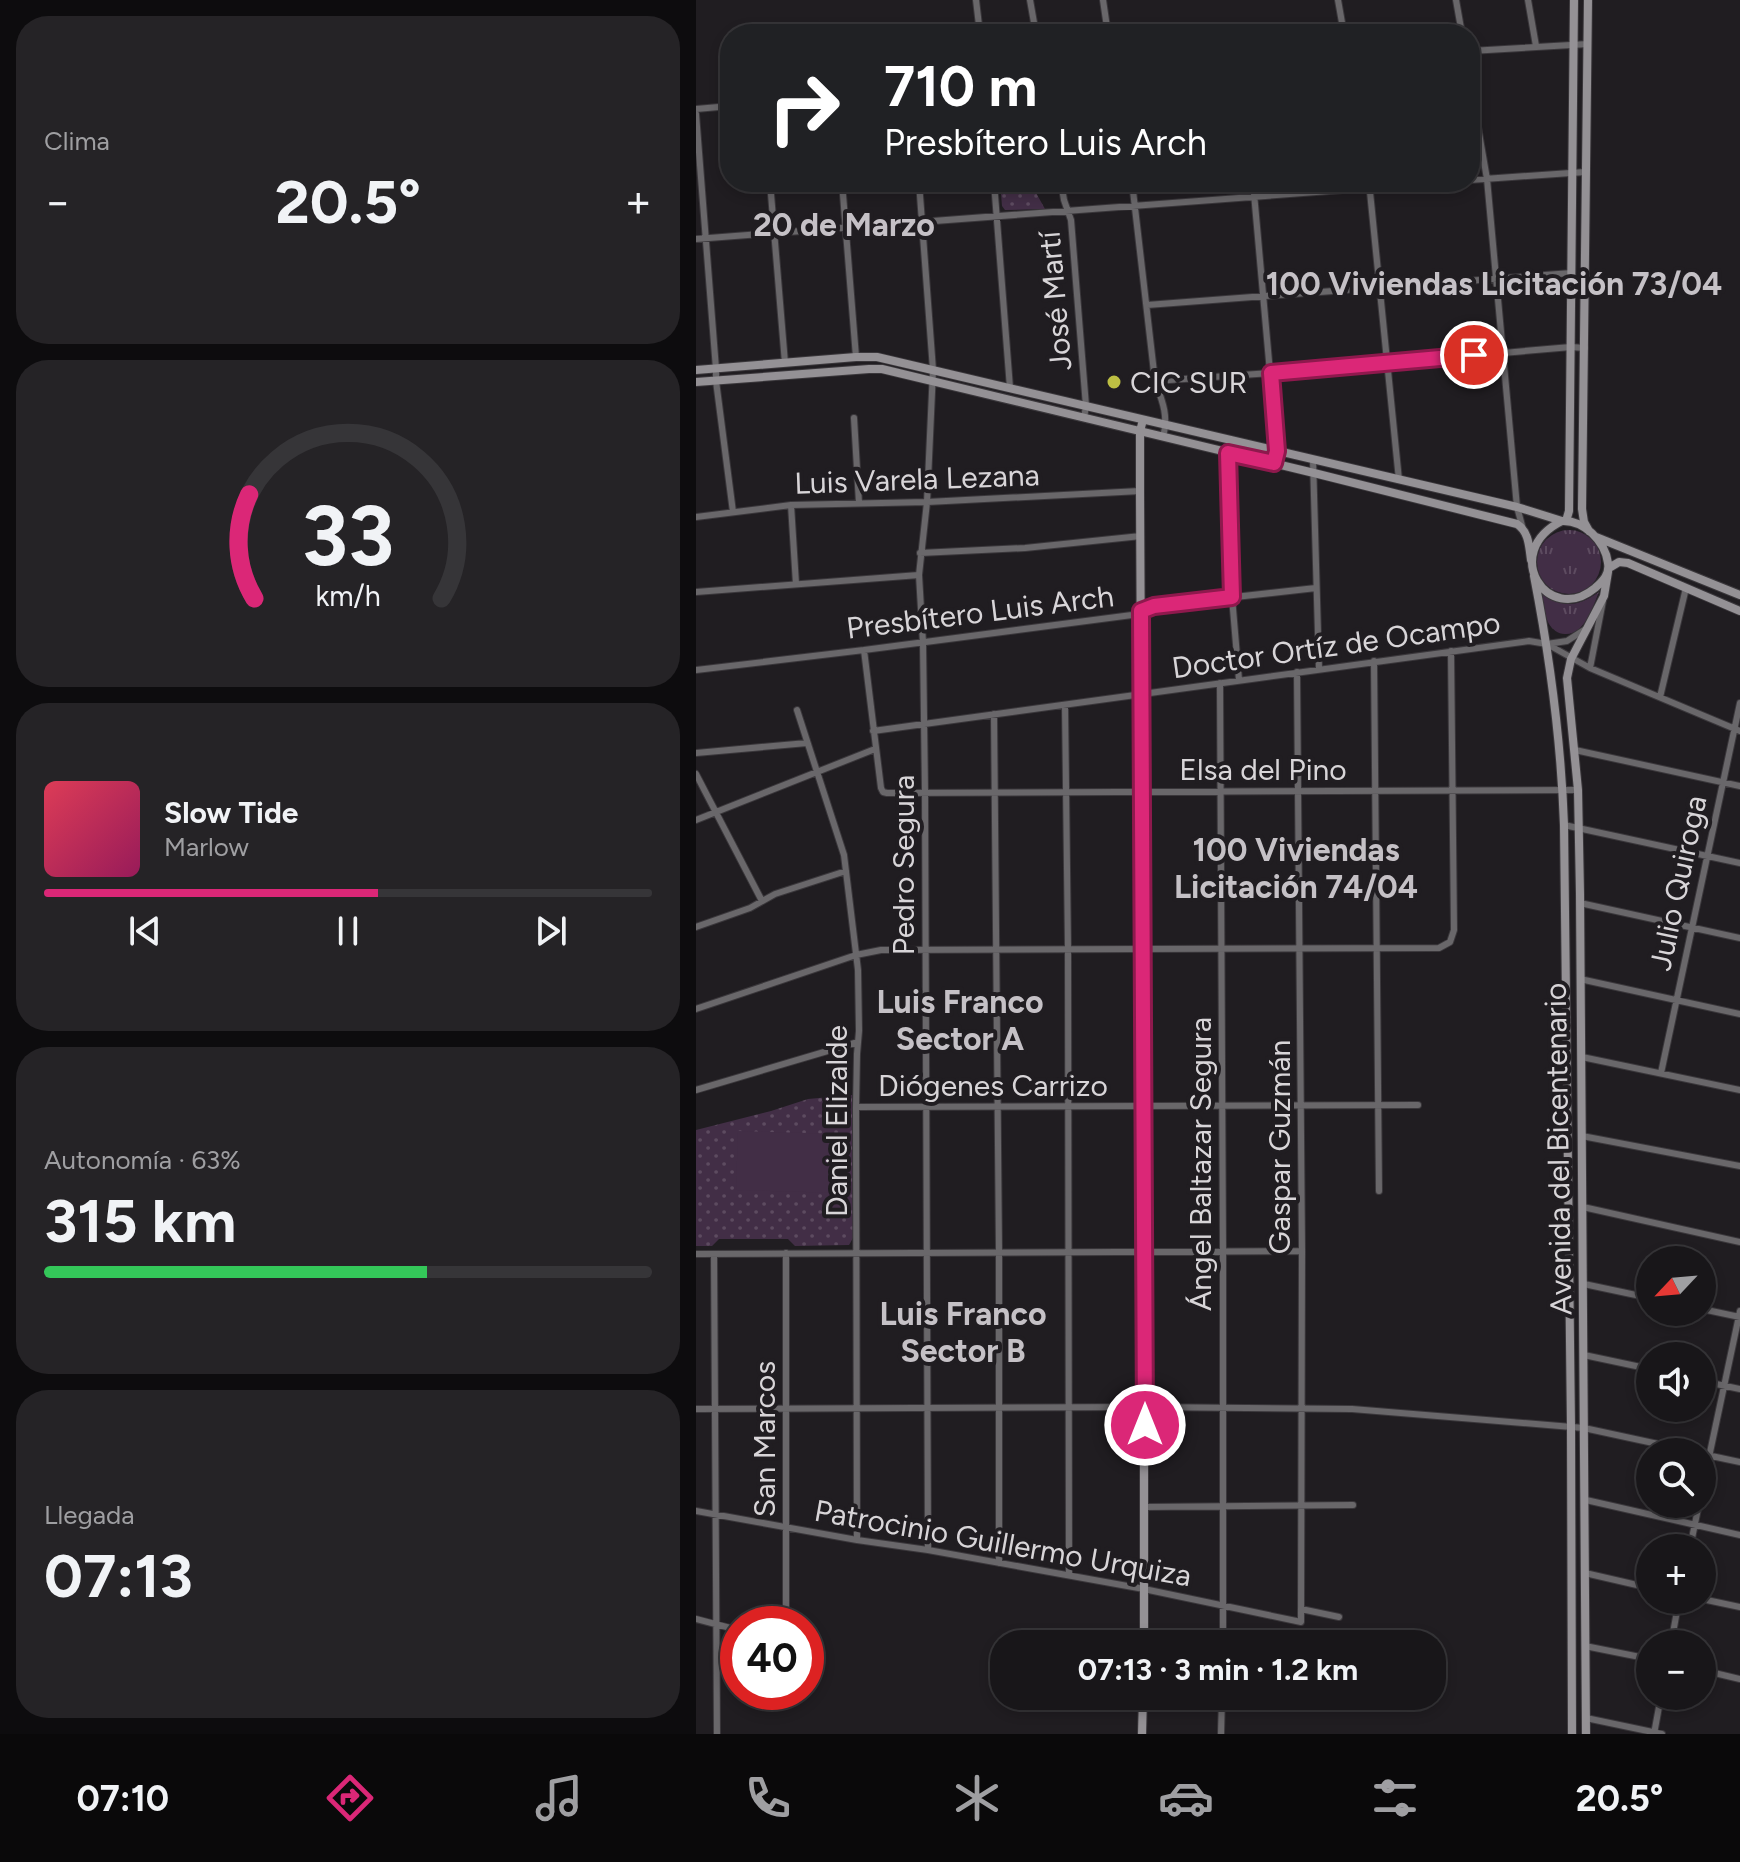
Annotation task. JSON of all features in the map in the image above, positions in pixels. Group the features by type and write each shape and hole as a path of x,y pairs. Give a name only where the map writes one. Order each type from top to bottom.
{"main road":[{"path":"1531,560 1541,536 1564,521 1569,511 1574,0"},
{"path":"1588,0 1582,509 1584,522 1603,547 1609,570"},
{"path":"696,370 856,357 884,358 1517,507 1580,525 1592,534 1740,595"},
{"path":"696,382 882,369 1517,524 1526,534 1534,576 1544,589 1561,599 1572,600 1597,587 1619,562 1628,563 1740,611"},
{"path":"1143,420 1140,431 1140,491 1144,1630"},
{"name":"Avenida del Bicentenario","path":"1586,1734 1579,828 1567,678 1571,659 1604,596 1609,570"},
{"name":"Avenida del Bicentenario","path":"1534,576 1547,644 1563,791 1572,1734"},
{"path":"1142,1734 1143,1710"}],"street":[{"path":"976,0 979,24"},
{"path":"1030,0 1034,24"},
{"path":"1103,0 1107,24"},
{"path":"1338,0 1342,24"},
{"path":"1456,0 1460,24"},
{"path":"1528,0 1536,46"},
{"path":"1480,50 1588,44"},
{"path":"720,107 696,111 716,381 733,512"},
{"path":"1480,139 1487,179 1517,507 1523,529"},
{"path":"1480,179 1585,172"},
{"path":"771,192 785,363"},
{"path":"843,192 856,357"},
{"name":"Pedro Segura","path":"920,192 933,370 927,502 919,575 925,792 928,1550"},
{"path":"995,192 1010,388"},
{"name":"José Martí","path":"1064,192 1071,220 1086,406 1084,418"},
{"path":"1134,192 1155,381 1166,411 1163,437"},
{"path":"1254,192 1277,451 1274,463"},
{"path":"696,239 1297,192"},
{"path":"1371,192 1399,480"},
{"path":"1147,305 1572,273"},
{"path":"1155,381 1585,348"},
{"path":"854,418 859,503"},
{"path":"1228,453 1232,597 1239,680"},
{"path":"1313,460 1319,669"},
{"name":"Luis Varela Lezana","path":"696,517 791,505 927,502 1140,491"},
{"path":"791,505 796,584"},
{"path":"920,553 1025,548 1141,536"},
{"path":"696,592 919,575"},
{"name":"Presbítero Luis Arch","path":"696,670 1132,615 1154,606 1316,588"},
{"path":"1660,697 1686,588"},
{"path":"1590,668 1604,596"},
{"path":"1547,644 1567,641 1587,628"},
{"name":"Doctor Ortíz de Ocampo","path":"873,731 1529,641 1547,644 1590,668 1737,729"},
{"path":"696,820 875,749 864,650"},
{"path":"696,1009 869,951 1439,948 1450,942 1454,930 1451,651"},
{"path":"1374,661 1379,1191"},
{"name":"Gaspar Guzmán","path":"1297,672 1302,1251 1301,1622"},
{"name":"Ángel Baltazar Segura","path":"1220,683 1223,1630"},
{"name":"Julio Quiroga","path":"1661,1073 1722,782 1737,729 1740,703"},
{"path":"1065,705 1069,1575"},
{"name":"Daniel Elizalde","path":"797,710 844,855 856,955 857,1540"},
{"path":"994,714 999,1563"},
{"path":"696,753 807,743"},
{"name":"Elsa del Pino","path":"875,749 883,792 1578,790"},
{"path":"1575,750 1740,786"},
{"path":"696,774 762,901"},
{"path":"1564,825 1740,863"},
{"path":"696,927 750,908 775,894 846,871"},
{"path":"1580,903 1740,938"},
{"path":"1580,979 1740,1014"},
{"path":"696,1090 858,1042"},
{"path":"1582,1057 1740,1090"},
{"name":"Diógenes Carrizo","path":"856,1107 1418,1105"},
{"path":"1582,1136 1740,1166"},
{"path":"1583,1207 1740,1242"},
{"path":"696,1254 1302,1251"},
{"name":"San Marcos","path":"786,1253 786,1606"},
{"path":"714,1254 717,1734"},
{"path":"1584,1284 1636,1295"},
{"path":"1710,1438 1740,1315 1716,1311"},
{"path":"1584,1355 1636,1366"},
{"path":"1716,1384 1740,1389"},
{"path":"696,1409 1352,1409 1584,1428 1636,1439"},
{"path":"1716,1456 1740,1462"},
{"path":"1586,1500 1740,1535"},
{"path":"1145,1507 1353,1505"},
{"name":"Patrocinio Guillermo Urquiza","path":"696,1511 1069,1575 1301,1622"},
{"path":"1693,1534 1696,1518"},
{"path":"1585,1573 1636,1585"},
{"path":"1716,1602 1740,1607"},
{"path":"1301,1609 1339,1617"},
{"path":"696,1619 720,1625"},
{"path":"1585,1646 1636,1656"},
{"path":"1716,1673 1740,1679"},
{"path":"1221,1734 1222,1710"},
{"path":"1586,1718 1657,1733 1659,1710"}],"green space":[{"path":"1001,192 1036,192 1045,209 1005,210"},
{"path":"1569,530 1581,532 1592,539 1599,550 1599,574 1592,585 1581,592 1569,594 1557,592 1546,585 1539,574 1537,562 1539,550 1546,539 1557,532"},
{"path":"1541,592 1556,601 1570,604 1584,601 1599,592 1583,625 1565,634 1549,624"},
{"path":"852,1095 853,1238 849,1245 795,1246 788,1239 719,1239 712,1246 696,1246 696,1130 808,1099"},
{"path":"738,1131 843,1134 841,1193 736,1190"}],"place":[{"name":"CIC SUR","path":"1114,382"}],"district":[{"name":"20 de Marzo","path":"844,225"},
{"name":"100 Viviendas Licitación 73/04","path":"1494,284"},
{"name":"100 Viviendas Licitación 74/04","path":"1296,868"},
{"name":"Luis Franco Sector A","path":"960,1020"},
{"name":"Luis Franco Sector B","path":"963,1332"}],"route":[{"path":"1145,1425 1141,611 1154,606 1232,597 1228,453 1274,463 1277,451 1271,373 1474,355"}]}
